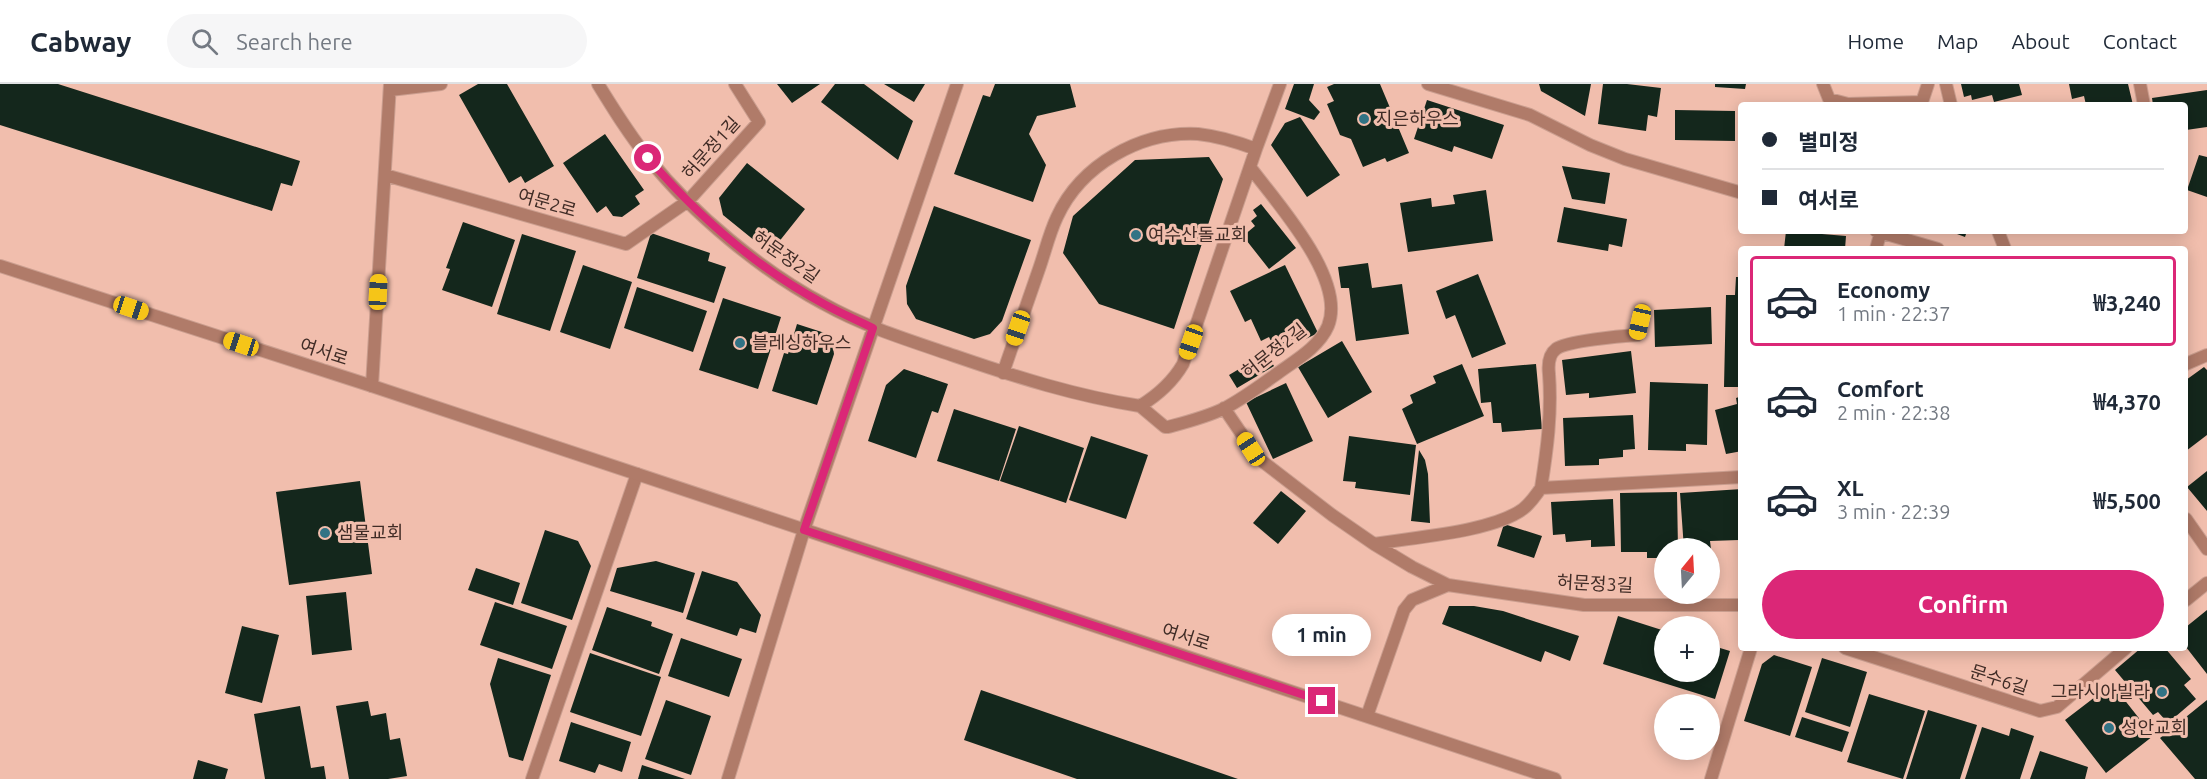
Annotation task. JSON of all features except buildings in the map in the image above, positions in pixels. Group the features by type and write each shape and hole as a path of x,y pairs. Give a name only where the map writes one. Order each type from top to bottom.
{"street":[{"path":"372,387 390,87 441,84"},
{"name":"허문정1길","path":"598,84 648,158 688,201 759,122 735,84"},
{"path":"728,779 804,530 957,84"},
{"path":"1140,406 1154,398 1171,382 1183,364 1280,84"},
{"path":"1428,84 1530,115 1590,146 1624,159 1738,192"},
{"path":"1823,84 1829,99 1838,102"},
{"path":"1922,102 1928,84"},
{"path":"1947,84 1951,102"},
{"path":"2140,84 2143,102"},
{"path":"1003,373 1057,217 1079,183 1095,168 1118,152 1142,142 1168,136 1197,134 1227,139 1256,148"},
{"name":"허문정2길","path":"688,201 729,238 776,274 824,304 873,328 1003,373 1092,398 1140,406 1165,427 1168,427 1193,421 1224,408 1304,354 1324,334 1330,313 1327,286 1317,260 1250,167"},
{"name":"여문2로","path":"385,175 626,244 688,201"},
{"path":"1886,234 1928,246"},
{"name":"여서로","path":"0,266 637,474 1556,779"},
{"path":"1374,544 1483,527 1522,510 1541,488 1549,435 1551,402 1548,362 1551,354 1557,348 1637,334 1643,310"},
{"path":"2188,363 2207,355"},
{"name":"허문정3길","path":"1224,408 1258,458 1374,544 1448,585 1584,605 1738,605"},
{"path":"532,779 637,474"},
{"path":"1541,488 1738,477"},
{"path":"2188,522 2207,549"},
{"path":"2188,598 2207,583"},
{"path":"1367,716 1404,610 1412,600 1448,585"},
{"path":"1711,779 1750,651"},
{"name":"문수6길","path":"1854,651 2040,711 2057,707 2122,651"}],"place":[{"name":"지은하우스","path":"1364,119"},
{"name":"여수산돌교회","path":"1136,235"},
{"name":"블레싱하우스","path":"740,343"},
{"name":"샘물교회","path":"325,533"},
{"name":"그라시아빌라","path":"2162,692"},
{"name":"성안교회","path":"2109,728"}],"route":[{"path":"648,158 688,201 729,238 776,274 824,304 873,328 804,530 1322,701"}]}
